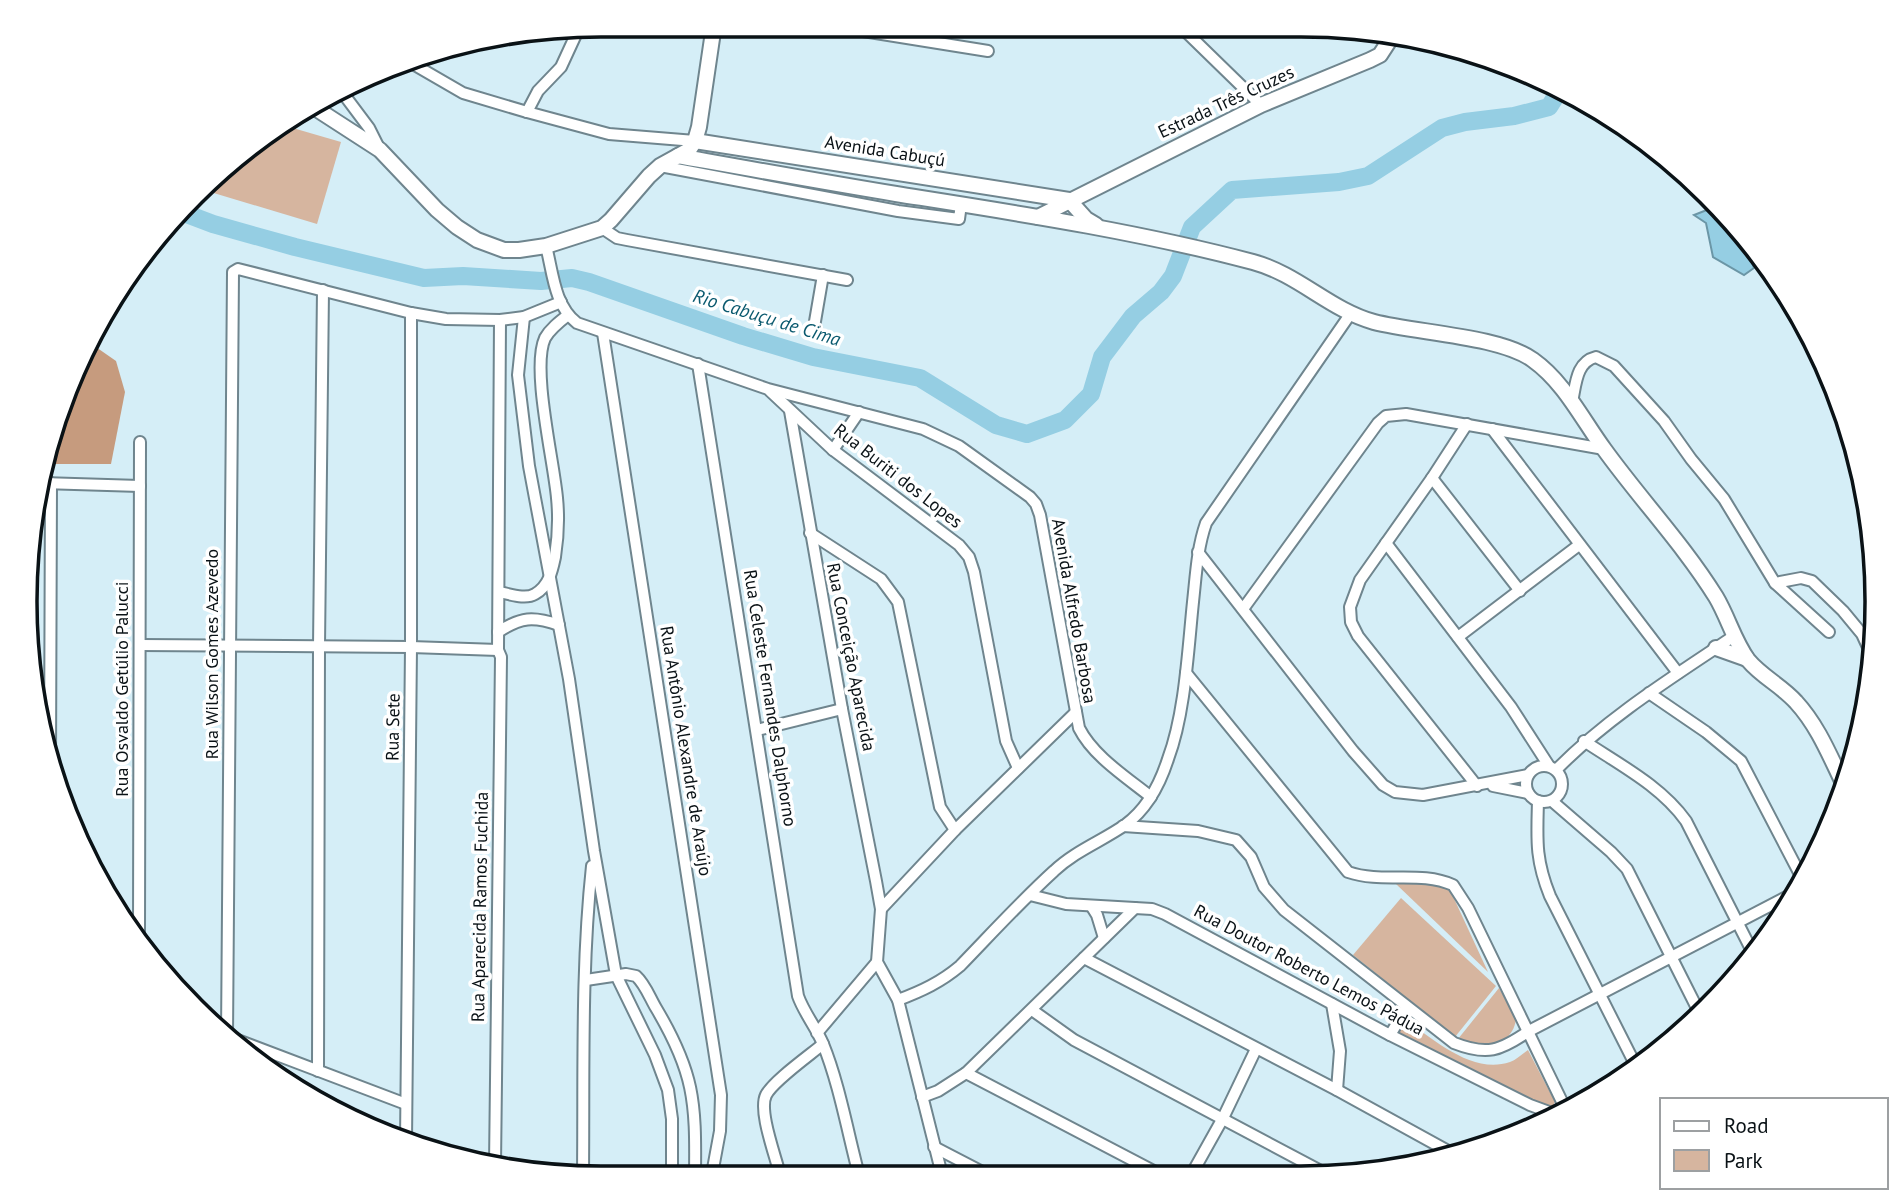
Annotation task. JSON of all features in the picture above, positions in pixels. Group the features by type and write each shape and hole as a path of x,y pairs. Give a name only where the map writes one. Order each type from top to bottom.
{"main road":[{"path":"320,111 380,150 447,219 477,240 505,250 546,246 602,228 660,166 689,150 699,127 711,37"},
{"name":"Estrada Três Cruzes","path":"1038,217 1054,202 1069,200 1261,105 1370,60 1380,55 1387,44"},
{"name":"Avenida Cabuçú","path":"695,141 1023,192 1054,202"},
{"path":"678,156 1038,217 1201,250 1271,267 1351,313 1373,321 1500,346 1531,358 1546,370 1572,402 1597,445 1709,587 1725,612 1747,659 1798,704 1818,733 1838,773"},
{"path":"1020,214 1016,206 1023,192"},
{"path":"1069,200 1086,219 1103,229"},
{"path":"1716,648 1747,659"}],"street":[{"path":"901,37 988,51"},
{"path":"1191,37 1261,105"},
{"path":"527,112 538,91 561,67 575,38"},
{"path":"418,68 463,93 609,134 695,141"},
{"path":"346,98 369,128 380,150"},
{"path":"660,166 898,211 959,219 961,204"},
{"path":"897,172 898,211"},
{"path":"602,228 617,238 626,240 847,280"},
{"path":"499,592 522,597 534,595 545,586 551,576 558,537 558,500 539,369 545,340 554,326 568,315 559,298 546,246"},
{"name":"Rua Wilson Gomes Azevedo","path":"223,1021 233,272 238,269 323,290"},
{"path":"813,333 823,275"},
{"path":"318,1071 323,290 411,313 446,319 500,320 524,317 559,298"},
{"name":"Rua Sete","path":"406,1131 411,313"},
{"path":"898,1000 944,979 1055,870 1083,849 1123,826 1151,797 1170,756 1186,673 1198,551 1206,523 1351,313"},
{"name":"Avenida Alfredo Barbosa","path":"568,315 578,323 603,333 768,388 923,429 959,446 1036,504 1076,712 955,830 881,909"},
{"path":"524,317 518,376 529,466 569,679 594,851 616,975 655,1055 668,1090 672,1119 672,1166"},
{"name":"Rua Aparecida Ramos Fuchida","path":"495,1156 501,657 498,650 500,320"},
{"name":"Rua Antônio Alexandre de Araújo","path":"603,333 721,1095 722,1111 713,1166"},
{"path":"1572,402 1580,368 1586,360 1596,357 1614,366 1664,421 1724,499 1774,583 1829,632"},
{"name":"Rua Celeste Fernandes Dalphorno","path":"698,364 798,996 820,1038 856,1166"},
{"name":"Rua Buriti dos Lopes","path":"768,388 833,450 959,545 969,557 1006,741 1018,768"},
{"name":"Rua Conceição Aparecida","path":"790,411 842,709 881,909"},
{"path":"833,450 859,412"},
{"path":"1243,609 1378,423 1386,416 1406,415 1597,445"},
{"path":"1386,543 1560,774 1563,786 1557,797 1538,801 1528,793 1482,785 1358,636 1351,622 1353,593 1360,580 1386,543 1433,478 1467,424"},
{"path":"1492,429 1678,673"},
{"name":"Rua Osvaldo Getúlio Palucci","path":"139,925 140,442"},
{"path":"1433,478 1520,591"},
{"path":"50,483 139,486"},
{"path":"46,502 49,718"},
{"path":"810,533 881,579 898,602 903,615 940,807 955,830"},
{"path":"1458,637 1579,545"},
{"path":"1198,551 1353,751 1383,785 1395,792 1423,795 1528,775 1537,767 1553,768 1584,741 1649,693 1734,636"},
{"path":"1774,583 1801,578 1812,581 1850,618 1864,639"},
{"path":"498,632 514,621 538,618 559,625"},
{"path":"140,645 498,650"},
{"path":"1186,673 1348,872 1369,878 1410,876 1433,879 1453,885 1461,894 1525,1034 1562,1102"},
{"path":"1649,693 1715,738 1741,761 1797,869"},
{"path":"757,730 842,709"},
{"path":"1076,712 1084,739 1151,797"},
{"path":"1584,741 1665,795 1676,807 1686,821 1749,945"},
{"path":"1528,775 1528,793"},
{"path":"1552,800 1627,869 1696,1005"},
{"path":"1538,801 1537,852 1541,874 1632,1058"},
{"path":"1123,826 1198,831 1236,840 1251,857 1264,887 1278,905 1454,1043 1485,1052 1499,1049 1779,901"},
{"path":"583,1165 586,918 594,851"},
{"name":"Rua Doutor Roberto Lemos Pádua","path":"1030,895 1048,901 1152,909 1166,914 1390,1035 1545,1110"},
{"path":"1092,906 1104,938"},
{"path":"922,1097 938,1091 966,1073 1135,908"},
{"path":"778,1166 764,1112 765,1097 820,1038 877,962 881,909"},
{"path":"1084,958 1442,1148"},
{"path":"877,962 898,1000 939,1166"},
{"path":"586,980 631,973 640,979 686,1065 696,1124 695,1166"},
{"path":"1332,1004 1340,1051 1337,1090"},
{"path":"1390,1035 1408,1007"},
{"path":"1032,1010 1074,1040 1311,1166"},
{"path":"254,1047 407,1104"},
{"path":"1196,1166 1256,1049"},
{"path":"966,1073 1142,1166"},
{"path":"934,1147 970,1166"}],"green space":[{"path":"294,128 341,142 317,224 212,193 258,153"},
{"path":"1410,881 1437,884 1451,892 1488,972 1396,884"},
{"path":"1401,898 1496,986 1455,1037 1353,955"},
{"path":"1499,988 1516,1019 1508,1036 1501,1041 1485,1045 1458,1039"},
{"path":"1405,1020 1454,1053 1482,1064 1510,1062 1528,1050 1555,1102 1553,1106 1550,1108 1538,1104 1397,1032"}],"shaded area":[{"path":"97,348 116,361 125,392 111,464 54,464 67,420"}],"water":[{"path":"1707,210 1749,258 1754,268 1744,275 1713,257 1706,223 1694,215"}],"waterway":[{"name":"Rio Cabuçu de Cima","path":"190,215 295,247 424,278 463,276 541,281 572,278 589,282 743,336 813,357 920,378 996,425 1027,434 1065,420 1091,394 1102,357 1133,316 1161,292 1173,276 1192,227 1232,190 1339,182 1368,176 1442,128 1549,107 1555,98"}]}
